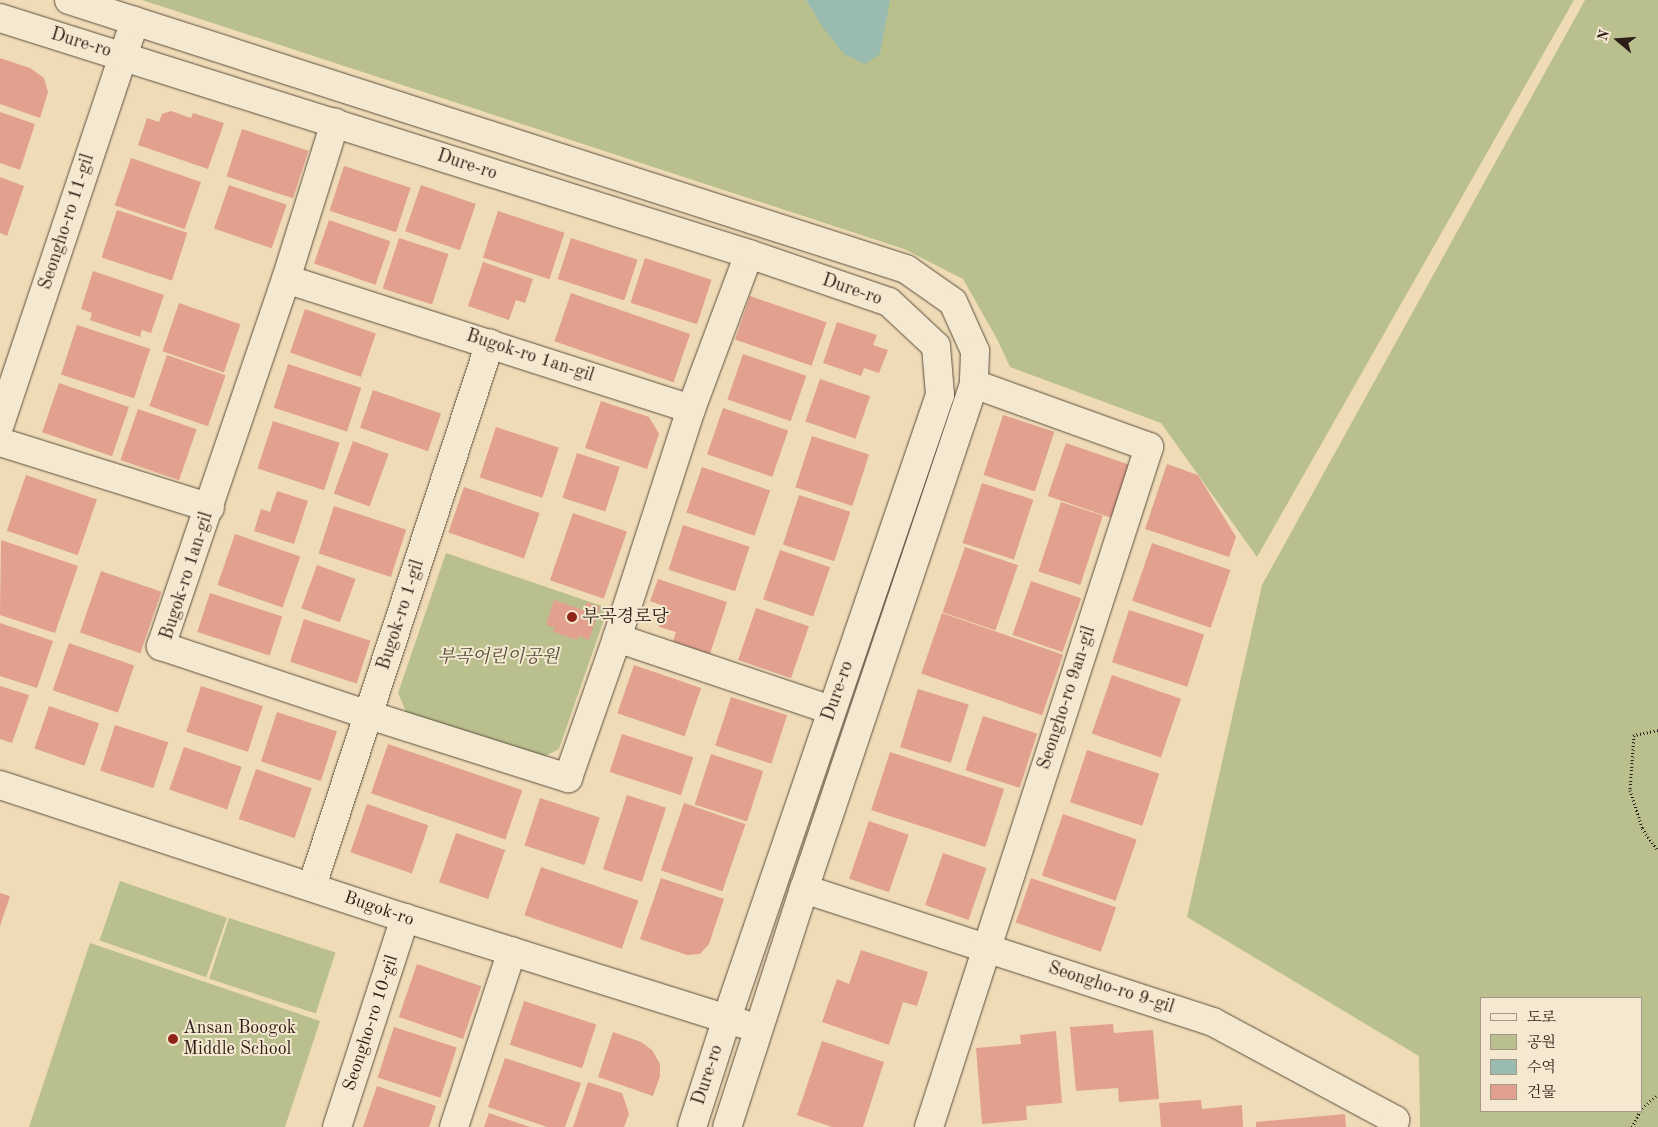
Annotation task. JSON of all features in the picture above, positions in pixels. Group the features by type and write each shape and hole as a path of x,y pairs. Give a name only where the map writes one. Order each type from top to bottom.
{"street":[{"name":"Dure-ro","path":"69,0 906,269 953,302 975,351 974,384 804,889 727,1127"},
{"name":"Dure-ro","path":"0,18 749,254 889,302 936,346 940,395 727,1018 692,1127"},
{"name":"Seongho-ro 11-gil","path":"0,424 135,21"},
{"path":"286,279 336,123"},
{"path":"691,409 749,254"},
{"name":"Bugok-ro 1an-gil","path":"286,279 691,409 617,638 568,778 368,715 161,646 210,508 286,279"},
{"name":"Bugok-ro 1-gil","path":"312,886 490,343"},
{"name":"Seongho-ro 9an-gil","path":"929,1127 1150,447 974,384"},
{"path":"0,442 210,508"},
{"path":"617,638 832,710"},
{"name":"Bugok-ro","path":"0,785 405,918 759,1029"},
{"name":"Seongho-ro 9-gil","path":"804,889 1213,1022 1396,1120 1393,1127"},
{"name":"Seongho-ro 10-gil","path":"337,1127 405,918"},
{"path":"454,1127 512,951"}],"path":[{"path":"1658,730 1634,735 1630,790 1642,828 1658,851"},
{"path":"1643,1107 1658,1094"},
{"path":"1632,1127 1640,1112"}],"green space":[{"path":"142,0 1574,0 1257,557 1161,423 1010,367 997,339 963,279 904,249"},
{"path":"1585,0 1658,0 1658,1127 1420,1127 1419,1056 1187,917 1262,585"},
{"name":"부곡어린이공원","path":"446,553 608,608 559,749 539,759 407,714 398,693"},
{"path":"120,881 227,918 206,977 99,941"},
{"path":"229,918 336,953 316,1013 209,979"},
{"path":"90,943 320,1021 285,1127 29,1127"}],"water":[{"path":"806,0 890,0 880,54 865,64 844,54 824,29"}],"building":[{"path":"0,58 30,68 44,78 48,92 40,118 0,104"},
{"path":"171,111 191,118 193,113 224,123 208,169 138,145 147,118 159,122 162,114"},
{"path":"0,112 35,124 20,170 0,163"},
{"path":"242,129 309,151 293,198 227,177"},
{"path":"131,158 201,182 185,229 115,205"},
{"path":"344,166 411,188 396,232 329,211"},
{"path":"0,177 24,186 7,236 0,233"},
{"path":"229,185 287,205 272,248 214,228"},
{"path":"421,185 476,204 460,250 405,231"},
{"path":"117,210 187,233 172,280 102,258"},
{"path":"498,211 565,233 549,279 483,258"},
{"path":"329,220 390,241 375,285 314,263"},
{"path":"399,238 448,254 432,304 383,288"},
{"path":"571,238 638,260 624,301 558,279"},
{"path":"645,258 712,280 697,324 630,303"},
{"path":"483,262 533,279 525,303 516,300 509,320 468,306"},
{"path":"93,271 164,295 151,333 142,330 140,337 90,320 92,313 81,309"},
{"path":"571,293 690,334 674,382 554,341"},
{"path":"750,296 827,322 812,366 735,339"},
{"path":"179,303 240,324 224,372 162,351"},
{"path":"305,309 376,333 361,377 290,352"},
{"path":"837,322 877,335 873,345 888,350 879,373 864,368 861,376 823,363"},
{"path":"77,325 150,349 134,398 61,374"},
{"path":"743,354 806,376 791,421 727,399"},
{"path":"167,355 226,375 208,426 149,406"},
{"path":"288,364 361,388 347,432 274,408"},
{"path":"820,379 870,396 855,439 805,422"},
{"path":"59,383 129,407 112,456 42,432"},
{"path":"373,390 441,413 428,451 360,428"},
{"path":"601,401 649,417 659,434 647,469 585,448"},
{"path":"723,408 788,430 772,477 707,454"},
{"path":"138,409 197,429 179,480 120,460"},
{"path":"1003,415 1054,432 1035,492 984,475"},
{"path":"273,421 340,443 324,490 258,469"},
{"path":"496,427 559,447 542,498 480,477"},
{"path":"812,436 869,455 852,506 795,487"},
{"path":"353,441 389,454 370,507 334,494"},
{"path":"1066,443 1129,465 1111,518 1048,496"},
{"path":"577,453 620,467 605,512 562,498"},
{"path":"1167,464 1198,475 1236,537 1229,557 1145,529"},
{"path":"702,467 770,490 754,536 686,512"},
{"path":"26,475 97,499 78,555 7,531"},
{"path":"982,483 1033,500 1014,560 963,543"},
{"path":"464,487 540,513 524,558 448,532"},
{"path":"277,491 308,501 294,544 254,531 261,509 270,512"},
{"path":"799,495 850,512 834,561 783,544"},
{"path":"1061,502 1103,516 1080,585 1038,571"},
{"path":"334,506 406,529 391,577 319,554"},
{"path":"573,513 627,532 604,599 550,580"},
{"path":"683,525 750,547 735,591 668,570"},
{"path":"235,534 300,556 283,608 217,585"},
{"path":"1,540 78,566 55,633 0,615"},
{"path":"1152,543 1230,570 1211,628 1132,601"},
{"path":"965,547 1018,565 995,630 943,612"},
{"path":"780,550 830,567 813,616 763,599"},
{"path":"317,565 356,579 340,622 301,608"},
{"path":"101,571 162,592 140,653 80,632"},
{"path":"658,579 727,602 710,654 673,641 676,632 659,627 666,607 650,601"},
{"path":"1031,581 1081,598 1063,652 1012,635"},
{"path":"210,593 282,616 270,655 197,632"},
{"name":"부곡경로당","path":"554,600 584,610 587,602 600,607 589,640 579,636 577,640 553,632 555,628 546,625"},
{"path":"756,608 809,626 791,678 738,660"},
{"path":"1129,610 1204,634 1187,687 1112,662"},
{"path":"942,613 1063,655 1042,715 921,674"},
{"path":"304,619 371,641 357,683 290,662"},
{"path":"0,623 53,641 37,688 0,676"},
{"path":"69,643 134,665 118,713 53,690"},
{"path":"634,665 701,688 685,736 617,713"},
{"path":"1112,675 1181,699 1161,757 1092,734"},
{"path":"0,686 29,695 12,743 0,739"},
{"path":"201,686 263,706 248,752 186,732"},
{"path":"918,689 969,704 951,763 900,747"},
{"path":"731,697 787,715 771,764 715,746"},
{"path":"49,706 99,723 84,766 34,749"},
{"path":"277,712 337,731 321,781 261,761"},
{"path":"983,716 1037,734 1020,788 965,770"},
{"path":"115,725 168,742 153,788 100,771"},
{"path":"622,734 693,757 681,795 610,772"},
{"path":"388,744 522,790 505,839 371,793"},
{"path":"184,747 242,767 227,809 169,790"},
{"path":"1087,750 1159,773 1142,826 1070,802"},
{"path":"890,752 1004,789 985,847 871,810"},
{"path":"711,754 763,771 747,821 695,804"},
{"path":"256,769 312,788 295,838 239,819"},
{"path":"627,795 666,808 642,882 603,869"},
{"path":"540,798 600,817 584,865 525,846"},
{"path":"684,803 745,824 722,891 661,870"},
{"path":"367,804 428,825 412,873 350,852"},
{"path":"1063,814 1137,839 1116,901 1042,875"},
{"path":"869,821 909,835 889,892 849,879"},
{"path":"456,833 505,850 488,899 439,882"},
{"path":"943,853 986,868 969,920 925,905"},
{"path":"541,867 638,901 622,949 524,915"},
{"path":"661,878 724,899 709,944 700,954 687,955 640,939"},
{"path":"1031,878 1116,907 1101,952 1016,922"},
{"path":"0,893 10,896 0,926"},
{"path":"861,950 928,972 917,1006 903,1002 889,1045 822,1022 837,979 849,984"},
{"path":"417,964 481,986 463,1039 399,1017"},
{"path":"524,1001 596,1024 582,1068 510,1045"},
{"path":"1113,1024 1114,1033 1153,1030 1159,1099 1119,1102 1118,1088 1076,1091 1070,1027"},
{"path":"394,1027 457,1047 440,1098 378,1077"},
{"path":"1056,1031 1062,1103 1026,1106 1027,1120 982,1124 976,1048 1021,1044 1020,1035"},
{"path":"613,1032 641,1042 652,1050 660,1064 660,1076 653,1096 598,1077"},
{"path":"822,1041 884,1062 863,1127 832,1127 797,1115"},
{"path":"505,1058 581,1083 565,1127 547,1127 488,1107"},
{"path":"588,1082 622,1093 629,1114 624,1127 573,1127"},
{"path":"377,1086 436,1106 429,1127 363,1127"},
{"path":"1201,1100 1202,1109 1242,1105 1243,1127 1161,1127 1159,1103"},
{"path":"489,1113 530,1127 484,1127"},
{"path":"1345,1114 1346,1127 1256,1127 1256,1122"}],"place":[{"name":"부곡경로당","path":"572,617"},
{"name":"Ansan Boogok Middle School","path":"173,1039"}]}
